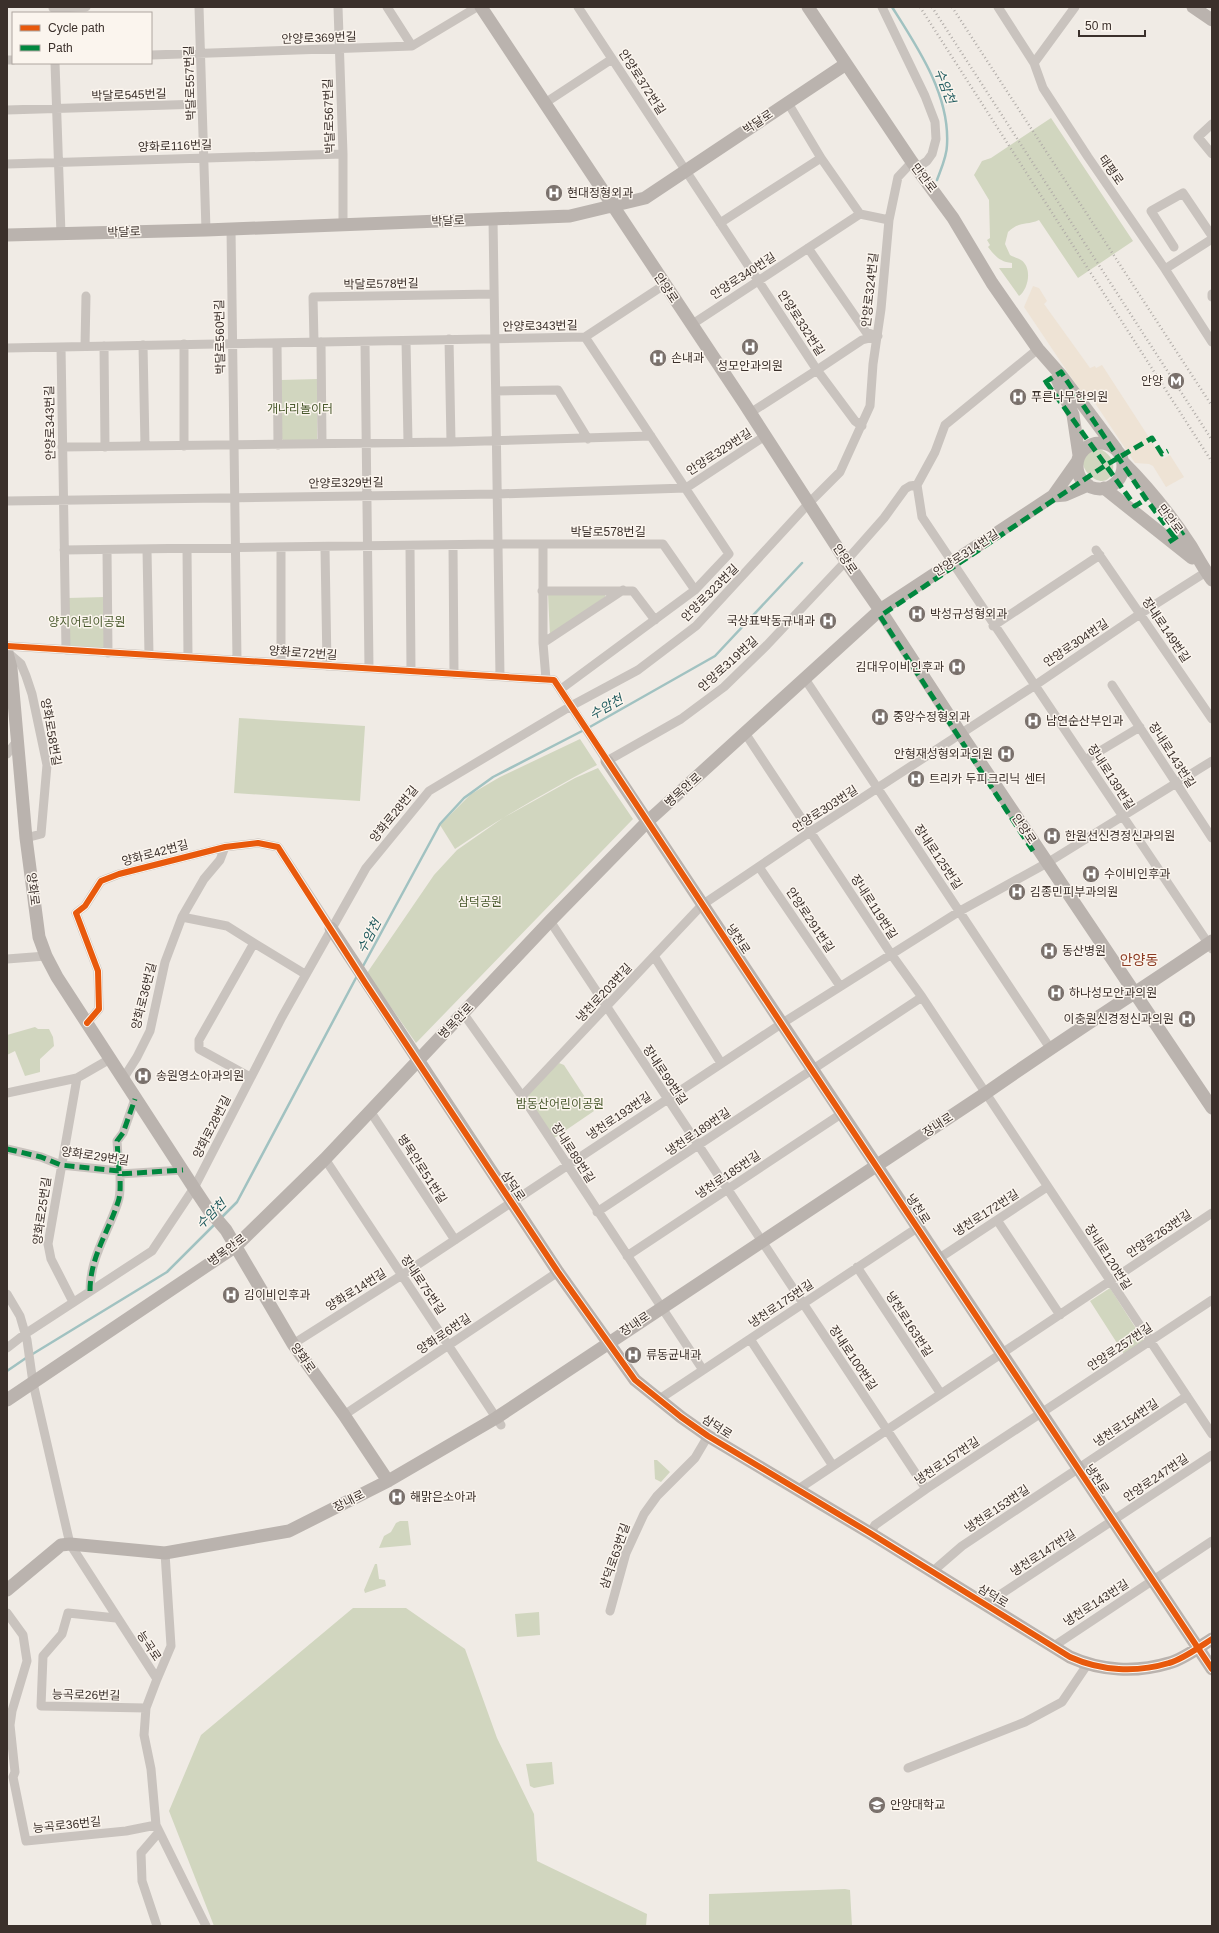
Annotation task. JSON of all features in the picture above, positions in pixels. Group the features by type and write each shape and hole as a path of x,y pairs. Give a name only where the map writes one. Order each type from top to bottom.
{"street":[{"path":"53,9 86,7"},
{"name":"박달로557번길","path":"199,7 206,230"},
{"name":"박달로567번길","path":"338,7 343,154 343,224"},
{"path":"387,7 412,46"},
{"name":"안양로369번길","path":"152,55 412,46 478,7"},
{"name":"안양로","path":"482,7 846,561 1212,1108"},
{"name":"안양로372번길","path":"578,7 685,171"},
{"name":"만안로","path":"808,7 914,165 953,218 992,283 1042,353 1116,449"},
{"name":"안양로324번길","path":"809,503 840,472 870,406 873,364 878,336 889,220 898,177 914,165 927,161 932,154 936,139 934,122 925,96 882,7"},
{"name":"태평로","path":"998,7 1034,63 1043,88 1088,157 1165,269 1212,342"},
{"path":"1034,63 1075,7"},
{"path":"1192,7 1212,20"},
{"path":"545,103 612,58"},
{"path":"55,64 61,234"},
{"name":"박달로","path":"7,235 206,230 570,216 645,198 846,64"},
{"path":"788,103 821,158 860,214 889,220"},
{"name":"박달로545번길","path":"7,110 202,104"},
{"path":"1212,124 1198,137 1212,154"},
{"name":"양화로116번길","path":"7,164 343,154"},
{"path":"720,223 821,158"},
{"name":"안양로332번길","path":"685,171 817,370 750,413"},
{"path":"1174,247 1151,211 1183,193 1212,236"},
{"name":"안양로340번길","path":"691,325 860,214"},
{"path":"493,219 494,338 498,440 500,676"},
{"name":"박달로560번길","path":"231,229 237,660"},
{"path":"1165,269 1212,239"},
{"path":"808,248 866,332 878,336"},
{"name":"안양로343번길","path":"7,348 585,337 664,285"},
{"name":"박달로578번길","path":"318,342 313,297 494,294"},
{"path":"85,346 86,296"},
{"path":"862,426 855,421 817,370 862,340 878,336"},
{"name":"안양로329번길","path":"585,337 686,488"},
{"path":"449,339 451,442"},
{"path":"406,341 408,442"},
{"path":"318,342 322,443"},
{"path":"365,342 365,443 369,668"},
{"path":"277,343 278,444"},
{"path":"184,344 184,446"},
{"path":"143,345 145,446"},
{"path":"104,346 105,447"},
{"name":"안양로343번길","path":"61,347 63,499"},
{"path":"917,485 934,452 945,425 1042,353 1073,415 1078,458 1079,475 1088,485 1093,488 1104,488 1112,485 1119,479 1123,471 1123,462 1116,449 1109,444 1100,442 1092,444 1085,448 1078,458 1053,496"},
{"path":"496,391 558,390 588,439"},
{"path":"62,447 451,442 651,436"},
{"name":"안양로329번길","path":"7,501 63,499 498,494 686,488 765,436"},
{"name":"만안로","path":"1123,462 1154,497 1191,546 1206,572"},
{"name":"안양로319번길","path":"606,761 681,719 724,687 767,645 846,561 884,518 905,490 910,486 917,485"},
{"name":"장내로139번길","path":"917,485 922,517 993,626 1211,944"},
{"path":"1053,496 1065,495 1088,485"},
{"path":"561,689 695,590 729,554 686,488"},
{"path":"1104,488 1170,539 1206,572"},
{"name":"안양로314번길","path":"880,610 1053,496"},
{"path":"63,499 66,650"},
{"name":"안양로323번길","path":"571,706 638,670 696,626 809,503"},
{"name":"박달로578번길","path":"367,548 498,544 663,544 695,590"},
{"path":"543,544 543,643 546,679"},
{"path":"410,546 411,671"},
{"path":"453,546 454,674"},
{"name":"양화로72번길","path":"325,548 327,666"},
{"path":"64,550 367,548"},
{"name":"양화로72번길","path":"281,549 281,662"},
{"path":"107,550 108,653"},
{"path":"147,550 149,655"},
{"path":"187,550 188,657"},
{"name":"장내로149번길","path":"993,626 1098,553 1212,719"},
{"name":"안양로304번길","path":"961,734 1140,614 1206,572"},
{"path":"543,643 623,590"},
{"path":"542,591 634,591 655,620"},
{"name":"병목안로","path":"7,1400 236,1246 325,1160 550,921 647,822 880,610"},
{"name":"양화로72번길","path":"7,646 554,680 606,761"},
{"name":"양화로","path":"7,652 11,668 9,685 11,721 17,741 26,838 39,937 46,956 135,1099 208,1209 226,1230 293,1344 344,1415 388,1481"},
{"name":"양화로58번길","path":"7,652 21,664 26,676 32,694 48,765 41,834 26,838"},
{"name":"장내로125번길","path":"805,679 1050,1048"},
{"name":"장내로143번길","path":"1112,685 1212,838"},
{"name":"양화로28번길","path":"194,1188 305,974 366,868 428,791 571,706"},
{"path":"1086,760 1140,727"},
{"name":"장내로119번길","path":"745,733 891,954 922,997 986,1093"},
{"name":"안양로303번길","path":"702,905 810,832 961,734"},
{"path":"7,754 17,741"},
{"name":"냉천로","path":"606,761 1212,1669"},
{"path":"781,1024 891,954 960,912 1047,863 1212,761"},
{"name":"양화로42번길","path":"87,1023 99,1009 98,971 76,912 85,906 101,881 119,874 225,847 258,843 278,847 331,928"},
{"name":"양화로36번길","path":"123,1079 137,1057 150,1031 164,962 182,917 204,879 220,860 225,847"},
{"name":"안양로291번길","path":"759,867 840,986"},
{"name":"냉천로203번길","path":"522,1096 702,905"},
{"path":"182,917 227,926 305,974"},
{"name":"장내로99번길","path":"550,921 761,1241"},
{"name":"삼덕로","path":"331,928 366,984 607,1343 635,1380 658,1400 708,1436 870,1533 1070,1657 1100,1668 1142,1669 1170,1663 1212,1639"},
{"path":"250,1078 200,1049 199,1040 254,943"},
{"name":"장내로","path":"70,1544 164,1553 289,1531 388,1481 498,1421 607,1343 662,1306 986,1093 1050,1048 1211,944"},
{"path":"7,959 46,956"},
{"path":"654,956 720,1063"},
{"path":"812,1070 922,997"},
{"name":"장내로89번길","path":"464,1013 522,1096 567,1166 662,1306"},
{"name":"냉천로193번길","path":"511,1202 781,1024"},
{"path":"7,1093 77,1078 110,1059"},
{"name":"냉천로189번길","path":"598,1212 812,1070"},
{"name":"양화로25번길","path":"73,1302 48,1252 61,1165 77,1078"},
{"name":"장내로120번길","path":"986,1093 1212,1434"},
{"path":"90,1291 90,1275 119,1201 120,1173 117,1141 123,1133 135,1099"},
{"name":"병목안로51번길","path":"370,1111 455,1240"},
{"name":"냉천로185번길","path":"627,1256 841,1114"},
{"name":"양화로29번길","path":"7,1149 41,1157 61,1165 120,1173 183,1170"},
{"name":"장내로75번길","path":"325,1160 498,1421"},
{"name":"냉천로172번길","path":"938,1259 1047,1187"},
{"path":"7,1348 26,1337 73,1302 152,1251 194,1188"},
{"name":"양화로14번길","path":"293,1344 402,1275 511,1202"},
{"name":"안양로263번길","path":"1001,1353 1212,1213"},
{"path":"997,1220 1060,1315"},
{"name":"냉천로175번길","path":"658,1400 917,1228"},
{"name":"장내로100번길","path":"761,1241 926,1489"},
{"name":"냉천로163번길","path":"857,1267 941,1394"},
{"name":"양화로6번길","path":"344,1415 558,1272"},
{"name":"능곡로","path":"7,1294 20,1316 26,1337 32,1368 33,1383 70,1544 116,1618 157,1679 146,1708 144,1735 151,1769 157,1828 206,1926"},
{"name":"안양로257번길","path":"1041,1413 1212,1300"},
{"name":"장내로","path":"662,1306 703,1370"},
{"path":"750,1339 833,1466"},
{"path":"797,1490 1001,1353"},
{"name":"냉천로154번길","path":"1078,1470 1187,1396"},
{"name":"냉천로157번길","path":"870,1533 875,1525 926,1489 1041,1413"},
{"name":"삼덕로63번길","path":"610,1612 626,1553 644,1514 657,1496 695,1458 708,1436"},
{"name":"안양로247번길","path":"1113,1522 1212,1455"},
{"name":"냉천로153번길","path":"932,1572 962,1546 1078,1470"},
{"name":"냉천로147번길","path":"986,1604 1113,1522"},
{"name":"냉천로143번길","path":"1054,1646 1212,1541"},
{"path":"7,1590 61,1545 70,1544"},
{"path":"157,1679 171,1646 164,1553"},
{"name":"능곡로36번길","path":"7,1613 23,1635 27,1661 12,1711 10,1724 15,1772 13,1777 26,1841 157,1828"},
{"path":"27,1661 43,1656 62,1634 68,1613 116,1618"},
{"name":"능곡로26번길","path":"43,1656 41,1706 146,1708"},
{"path":"908,1768 1025,1722 1062,1702 1087,1664"},
{"path":"157,1828 141,1853 142,1882 157,1926"}],"green space":[{"path":"1051,118 1133,241 1078,278 1039,220 1016,226 1008,232 1005,244 1010,255 1021,260 1027,268 1027,284 1019,296 999,268 1012,268 1012,263 998,258 988,247 990,245 987,240 990,238 989,200 974,175 982,161 991,158"},
{"name":"개나리놀이터","path":"318,379 317,441 285,442 282,439 281,380"},
{"path":"1096,448 1104,451 1110,457 1113,464 1112,473 1107,479 1101,481 1088,473 1084,466 1083,459 1087,453"},
{"path":"605,592 605,597 550,636 548,594"},
{"name":"양지어린이공원","path":"105,597 107,649 69,646 68,598"},
{"path":"239,718 365,726 360,801 234,793"},
{"path":"580,739 597,765 524,805 455,849 440,825 471,794 500,777"},
{"name":"삼덕공원","path":"598,768 633,819 416,1043 367,973 434,875 457,850 503,818 575,778"},
{"path":"35,1027 38,1029 49,1029 53,1037 54,1046 40,1059 40,1072 25,1076 15,1051 7,1055 7,1035"},
{"name":"밤동산어린이공원","path":"559,1063 564,1065 594,1111 553,1139 528,1098 527,1093"},
{"path":"1110,1288 1144,1341 1124,1354 1090,1301"},
{"path":"654,1460 657,1460 670,1472 661,1482 655,1479"},
{"path":"400,1521 408,1521 411,1545 379,1548 384,1536 391,1532 396,1523"},
{"path":"375,1564 377,1564 379,1579 385,1580 386,1586 365,1593 364,1590"},
{"path":"353,1608 406,1608 465,1649 497,1738 534,1814 537,1861 647,1914 646,1926 214,1926 169,1811 201,1735"},
{"path":"539,1612 540,1635 517,1637 515,1614"},
{"path":"552,1762 554,1784 534,1788 530,1786 526,1764"},
{"path":"850,1890 852,1926 709,1926 709,1894"}],"shaded area":[{"path":"1033,286 1039,288 1047,301 1044,304 1090,368 1095,366 1096,368 1102,365 1163,459 1170,455 1184,477 1166,487 1153,466 1149,464 1135,463 1093,400 1083,394 1073,380 1024,307"}],"waterway":[{"name":"수암천","path":"892,7 922,55 938,90 943,108 947,126 947,149 937,180"},
{"name":"수암천","path":"588,728 715,656 802,563"},
{"name":"수암천","path":"362,968 440,824 464,798 493,777 584,730"},
{"name":"수암천","path":"221,1218 237,1202 357,976"},
{"name":"수암천","path":"31,1355 167,1272 216,1223"},
{"name":"수암천","path":"7,1371 26,1358"}],"railway":[{"path":"920,7 1212,462"},
{"path":"932,7 1212,440"},
{"path":"952,7 1212,406"}],"marked path":[{"path":"1044,383 1061,372 1146,499 1175,538"},
{"path":"1046,382 1135,506 1146,499"},
{"path":"1033,851 880,616 1106,465 1152,438 1162,454 1168,451"},
{"path":"1169,542 1184,532"},
{"path":"119,1171 117,1141 123,1133 135,1099"},
{"path":"7,1149 41,1157 61,1165 119,1171 120,1174 183,1170"},
{"path":"90,1291 96,1256 119,1199 120,1174"}],"cycle path":[{"path":"7,646 554,680 812,1070 1212,1669"},
{"path":"87,1023 99,1009 98,971 76,913 85,906 101,881 119,874 225,847 258,843 278,847 366,984 558,1272 635,1380 681,1417 708,1436 870,1533 1070,1657 1082,1662 1106,1668 1144,1668 1175,1661 1186,1656 1212,1639"}],"place":[{"name":"현대정형외과","path":"554,193"},
{"name":"성모안과의원","path":"750,347"},
{"name":"손내과","path":"658,358"},
{"name":"안양","path":"1176,381"},
{"name":"푸른나무한의원","path":"1018,397"},
{"name":"박성규성형외과","path":"917,614"},
{"name":"국상표박동규내과","path":"828,621"},
{"name":"김대우이비인후과","path":"957,667"},
{"name":"중앙수정형외과","path":"880,717"},
{"name":"남연순산부인과","path":"1033,721"},
{"name":"안형재성형외과의원","path":"1006,754"},
{"name":"트리카 두피크리닉 센터","path":"916,779"},
{"name":"한원선신경정신과의원","path":"1052,836"},
{"name":"수이비인후과","path":"1091,874"},
{"name":"김종민피부과의원","path":"1017,892"},
{"name":"동산병원","path":"1049,951"},
{"name":"하나성모안과의원","path":"1056,993"},
{"name":"이충원신경정신과의원","path":"1187,1019"},
{"name":"송원영소아과의원","path":"143,1076"},
{"name":"김이비인후과","path":"231,1295"},
{"name":"류동균내과","path":"633,1355"},
{"name":"해맑은소아과","path":"397,1497"},
{"name":"안양대학교","path":"877,1805"}],"district":[{"name":"안양동","path":"1139,960"}]}
